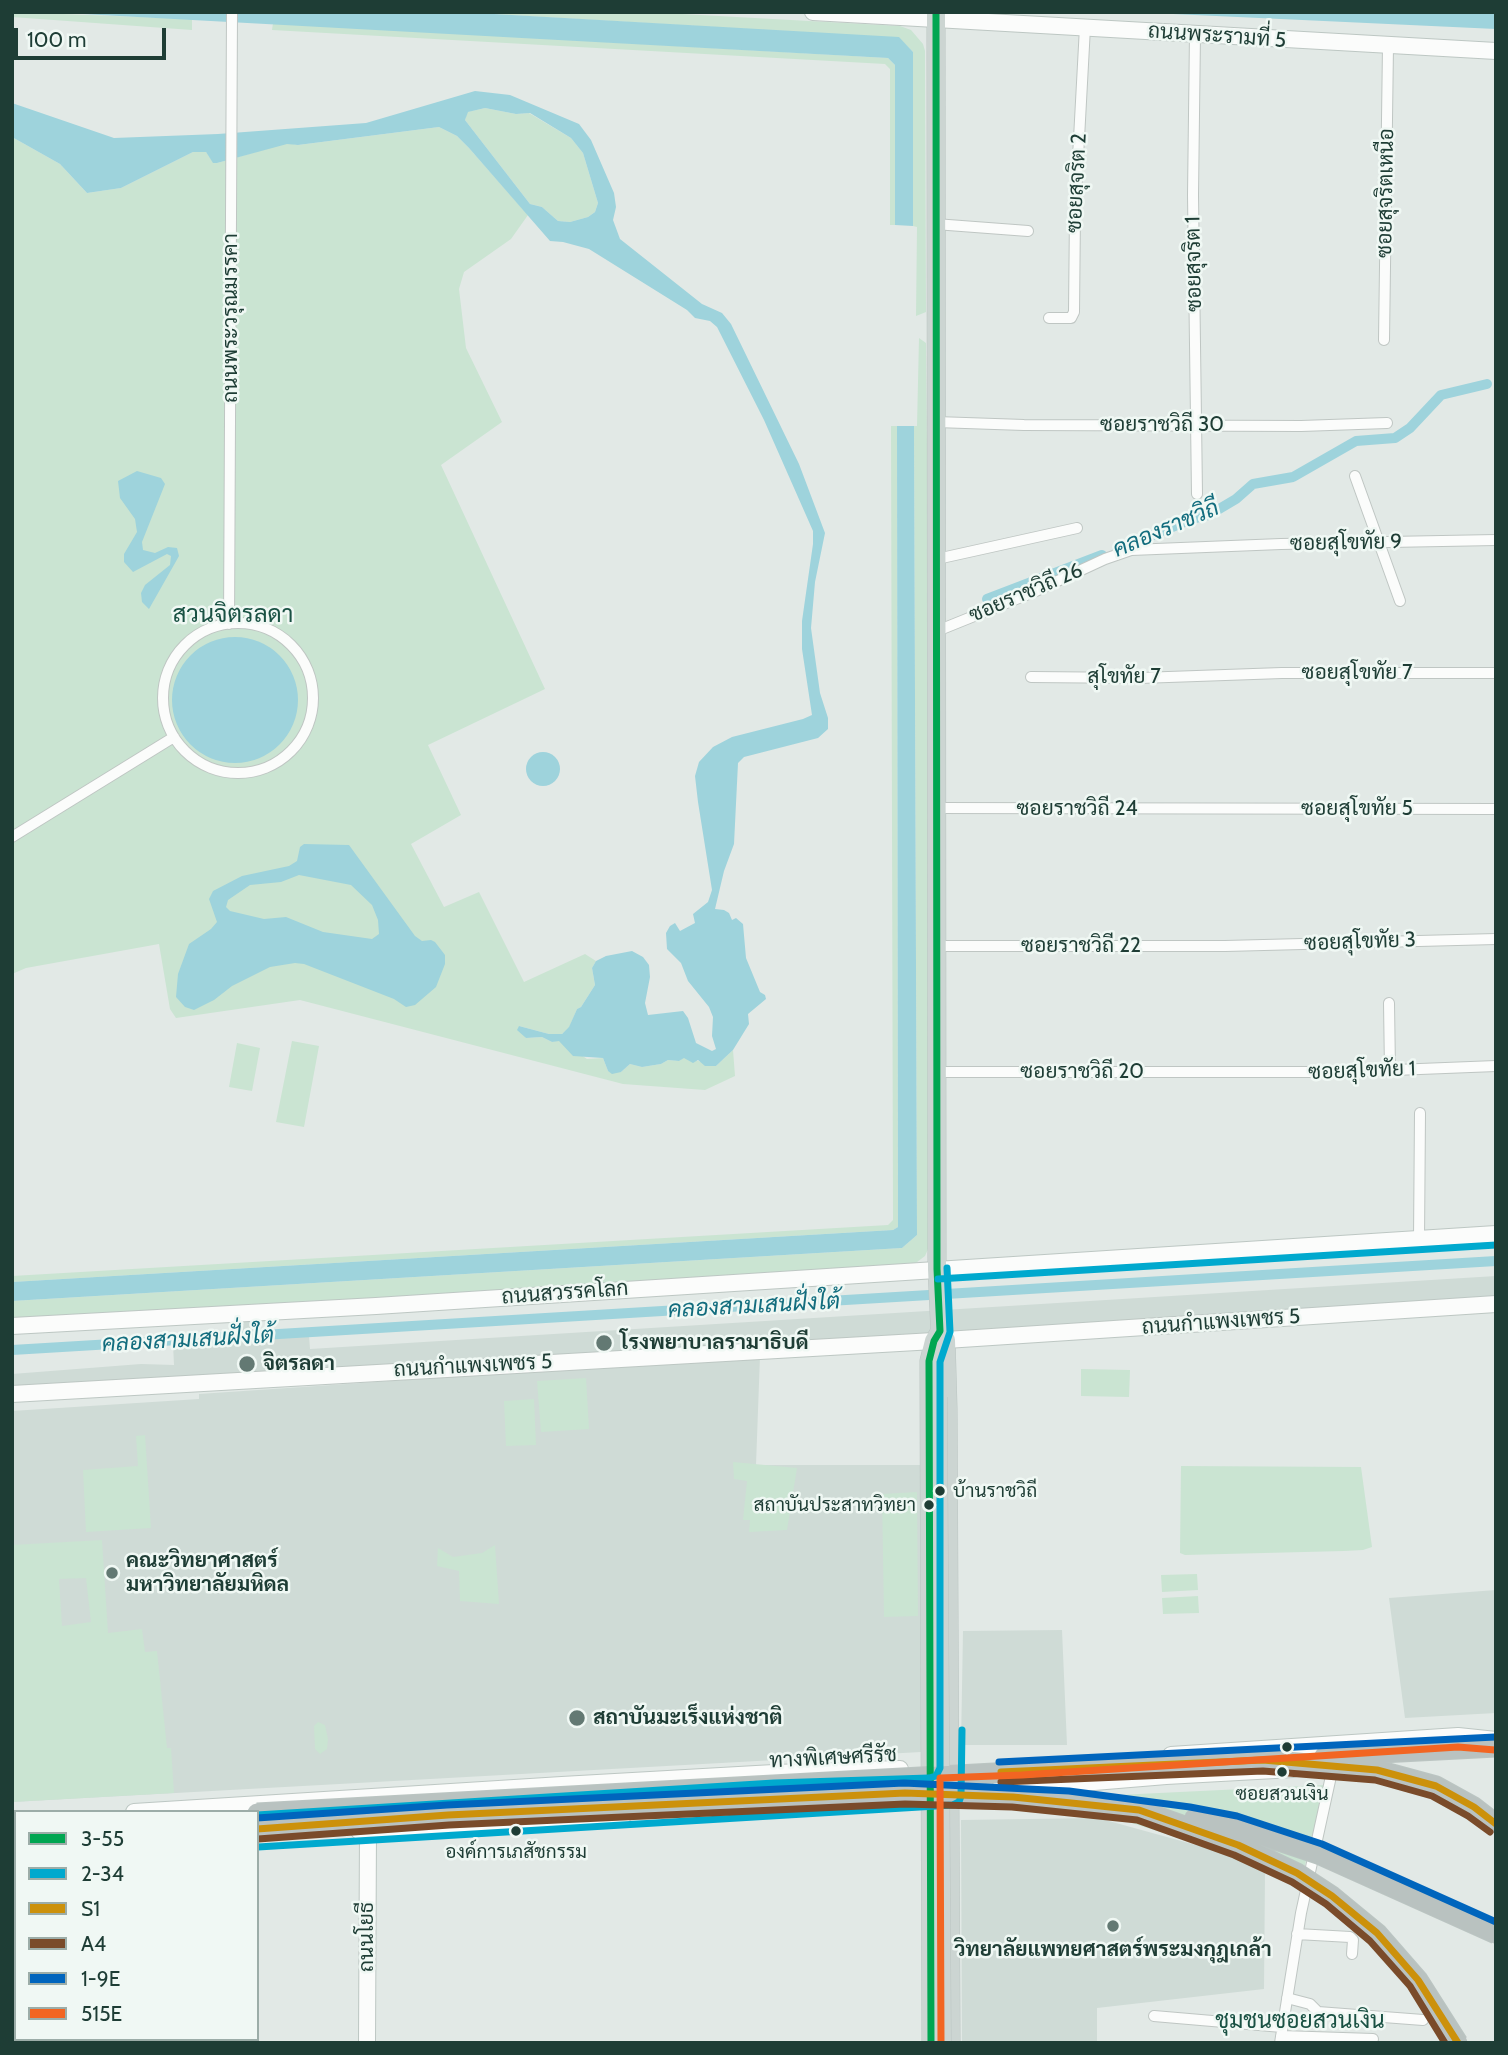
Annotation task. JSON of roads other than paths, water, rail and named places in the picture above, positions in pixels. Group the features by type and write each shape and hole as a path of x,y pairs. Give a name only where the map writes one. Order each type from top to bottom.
{"highway":[{"name":"ทางพิเศษศรีรัช","path":"259,1813 1263,1760 1496,1742"},
{"path":"1263,1760 1377,1770 1436,1786 1474,1807 1496,1824"},
{"name":"ทางพิเศษศรีรัช","path":"259,1829 448,1815 905,1793 1013,1797 1139,1810"},
{"path":"1139,1810 1234,1826 1318,1854 1496,1934"},
{"path":"1139,1810 1238,1845 1297,1873 1332,1896 1377,1933 1418,1980 1458,2043"}],"main road":[{"name":"ถนนพระรามที่ 5","path":"814,12 936,16 1496,51"},
{"path":"936,16 937,1274 951,1722 951,2043"},
{"name":"ถนนสวรรคโลก","path":"12,1326 937,1274 1496,1234"},
{"name":"ถนนกำแพงเพชร 5","path":"12,1394 938,1340 1496,1304"},
{"path":"938,1340 936,1360 942,2043"},
{"path":"931,2043 929,1362 938,1340"},
{"path":"929,1723 937,1729 951,1722"},
{"path":"166,1810 774,1773 1041,1763 1458,1736 1496,1742"},
{"path":"259,1837 951,1795 1166,1776 1333,1767 1456,1754 1496,1742"},
{"path":"685,1779 791,1805"},
{"path":"618,1782 620,1816"},
{"name":"ถนนโยธี","path":"367,2043 368,1830"},
{"path":"931,1959 950,1957"}],"street":[{"name":"ถนนพระวรุณมรรคา","path":"229,624 232,17"},
{"name":"ซอยสุจริต 2","path":"1049,318 1071,318 1074,313 1074,214 1085,27"},
{"name":"ซอยสุจริต 1","path":"1195,34 1193,195 1197,494"},
{"name":"ซอยสุจริตเหนือ","path":"1384,340 1388,46"},
{"path":"936,225 1028,231"},
{"name":"ซอยราชวิถี 30","path":"936,422 1301,426 1387,423"},
{"path":"1355,475 1400,601"},
{"path":"937,559 1077,528"},
{"name":"ซอยสุโขทัย 9","path":"1197,548 1496,540"},
{"name":"ซอยราชวิถี 26","path":"937,631 1131,550 1197,548"},
{"path":"229,624 249,624 274,632 285,639 302,659 312,683 309,722 297,745 277,762 253,772 214,769 191,757 174,737 168,725 163,699 164,686 180,650 200,633 229,624"},
{"name":"ซอยสุโขทัย 7","path":"1218,676 1282,673 1496,673"},
{"name":"สุโขทัย 7","path":"1031,677 1218,676"},
{"path":"12,837 174,737"},
{"name":"ซอยราชวิถี 24","path":"936,808 1219,809"},
{"name":"ซอยสุโขทัย 5","path":"1219,809 1496,809"},
{"name":"ซอยสุโขทัย 3","path":"1225,946 1496,939"},
{"name":"ซอยราชวิถี 22","path":"937,946 1225,946"},
{"path":"1389,1003 1390,1071"},
{"name":"ซอยสุโขทัย 1","path":"1227,1072 1390,1071 1496,1066"},
{"name":"ซอยราชวิถี 20","path":"937,1072 1227,1072"},
{"path":"1419,1239 1420,1113"},
{"path":"1281,2035 1297,1934 1333,1767"},
{"path":"1297,1934 1350,1937 1353,1940 1352,1954"},
{"path":"1287,1998 1310,2004 1318,2012 1423,2020"},
{"path":"1154,2017 1281,2035 1373,2039"}],"water":[{"path":"46,12 459,12 899,37 913,52 913,226 895,225 895,65 888,58"},
{"path":"1130,12 1481,12 1496,13 1496,29"},
{"path":"475,91 510,95 579,124 591,140 614,193 616,207 613,220 620,239 702,304 722,313 731,324 799,464 825,533 815,582 811,628 828,729 818,738 744,757 738,763 734,844 715,909 724,910 732,920 736,918 743,924 746,958 760,992 766,999 748,1014 749,1024 733,1050 716,1066 705,1066 698,1060 693,1063 684,1058 642,1067 630,1064 621,1072 612,1074 603,1058 573,1056 559,1041 552,1042 542,1037 526,1038 517,1030 519,1026 549,1034 562,1034 595,985 592,968 596,961 606,956 632,951 643,957 649,965 650,977 645,1003 648,1015 683,1011 696,1043 712,1051 716,1049 712,1036 713,1017 709,1007 688,981 681,963 667,949 666,933 675,923 680,931 695,923 693,914 708,902 712,890 695,776 699,762 713,747 732,737 812,715 802,649 802,621 813,531 764,420 717,327 710,321 695,318 687,310 589,249 550,241 469,148 457,136 439,127 298,145 287,144 217,163 213,163 206,152 193,152 121,188 87,193 60,164 12,137 12,103 114,138 218,134 366,123","holes":["485,108 516,114 530,113 571,138 583,153 598,203 595,212 570,222 558,221 542,207 530,204 465,120 468,112"]},
{"path":"897,426 914,426 917,1235 902,1248 12,1301 12,1282 893,1230 898,1227"},
{"path":"137,471 161,478 165,484 142,542 143,550 155,553 168,547 177,548 179,556 149,609 142,602 141,593 145,585 170,565 171,556 167,554 133,572 124,562 124,554 137,532 135,519 120,498 118,481"},
{"path":"235,637 259,642 280,655 293,676 298,700 293,724 280,745 259,758 235,763 211,758 190,745 177,724 172,700 177,676 190,655 211,642"},
{"path":"543,752 555,757 560,769 555,781 543,786 531,781 526,769 531,757"},
{"path":"304,844 349,845 415,936 422,941 435,942 445,955 445,964 436,987 415,1005 406,1007 394,999 304,964 295,963 270,967 232,986 214,1000 194,1010 185,1007 176,997 178,974 189,944 217,922 209,899 213,891 242,876 289,866 297,861 300,847","holes":["299,875 351,885 372,905 378,920 379,934 372,939 323,932 286,917 264,919 230,911 226,907 228,900 250,885 281,882"]}],"waterway":[{"name":"คลองราชวิถี","path":"1117,550 1192,519 1209,515 1236,499 1253,484 1293,477 1356,441 1395,438 1410,428 1441,395 1487,384"},
{"name":"คลองราชวิถี","path":"987,599 1102,555"},
{"name":"คลองสามเสนฝั่งใต้","path":"12,1350 1496,1261"}],"place":[{"name":"โรงพยาบาลรามาธิบดี","path":"604,1343"},
{"name":"จิตรลดา","path":"247,1364"},
{"name":"บ้านราชวิถี","path":"940,1491"},
{"name":"สถาบันประสาทวิทยา","path":"929,1505"},
{"name":"คณะวิทยาศาสตร์ มหาวิทยาลัยมหิดล","path":"112,1573"},
{"name":"สถาบันมะเร็งแห่งชาติ","path":"577,1718"},
{"name":"ซอยสวนเงิน","path":"1282,1772"},
{"name":"องค์การเภสัชกรรม","path":"516,1831"},
{"name":"วิทยาลัยแพทยศาสตร์พระมงกุฎเกล้า","path":"1113,1926"}],"district":[{"name":"สวนจิตรลดา","path":"233,615"},
{"name":"ชุมชนซอยสวนเงิน","path":"1300,2021"}]}
